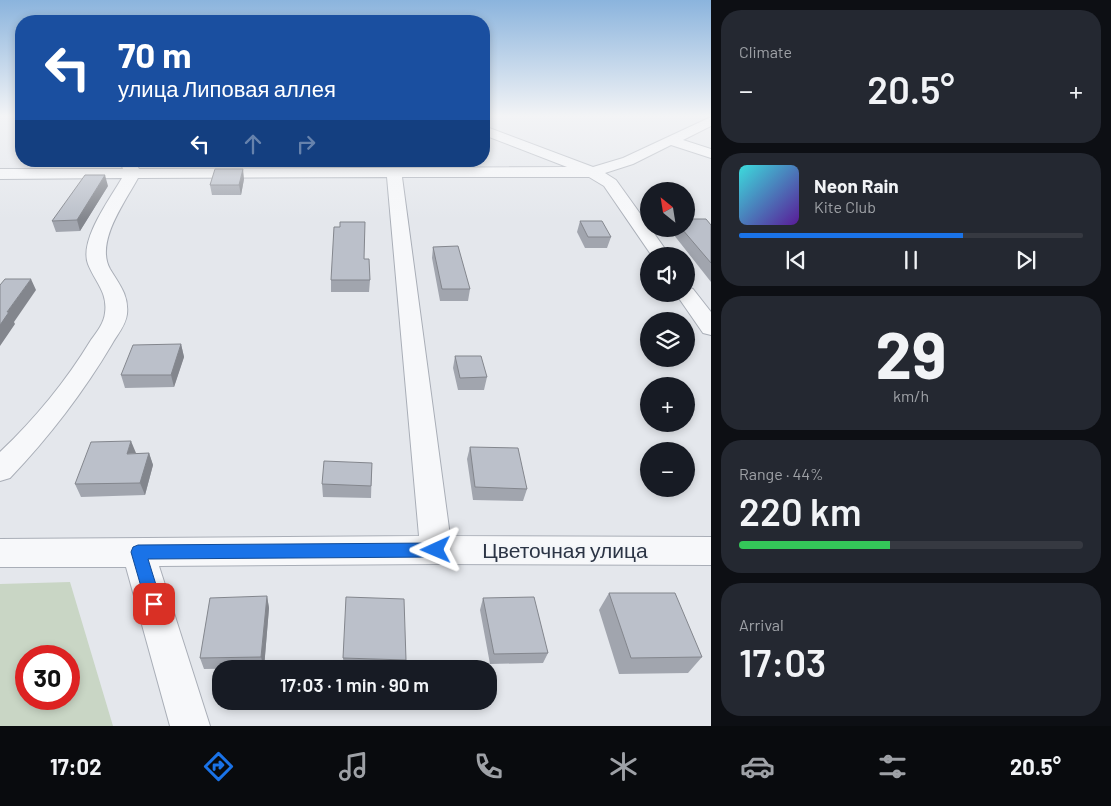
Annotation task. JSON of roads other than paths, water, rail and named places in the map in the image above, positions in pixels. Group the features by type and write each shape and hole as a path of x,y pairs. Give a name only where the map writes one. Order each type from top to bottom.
{"street":[{"path":"538,151 592,172 615,188 655,247"},
{"path":"3,174 130,167 394,174 592,172 628,161 650,151"},
{"path":"48,172 62,167"},
{"path":"0,470 60,404 88,365 116,317 117,303 114,290 97,262 94,253 97,240 130,167"},
{"path":"394,174 436,550"},
{"path":"693,302 711,328"},
{"name":"Цветочная улица","path":"0,553 436,550 711,551"},
{"path":"138,552 190,726"}]}
